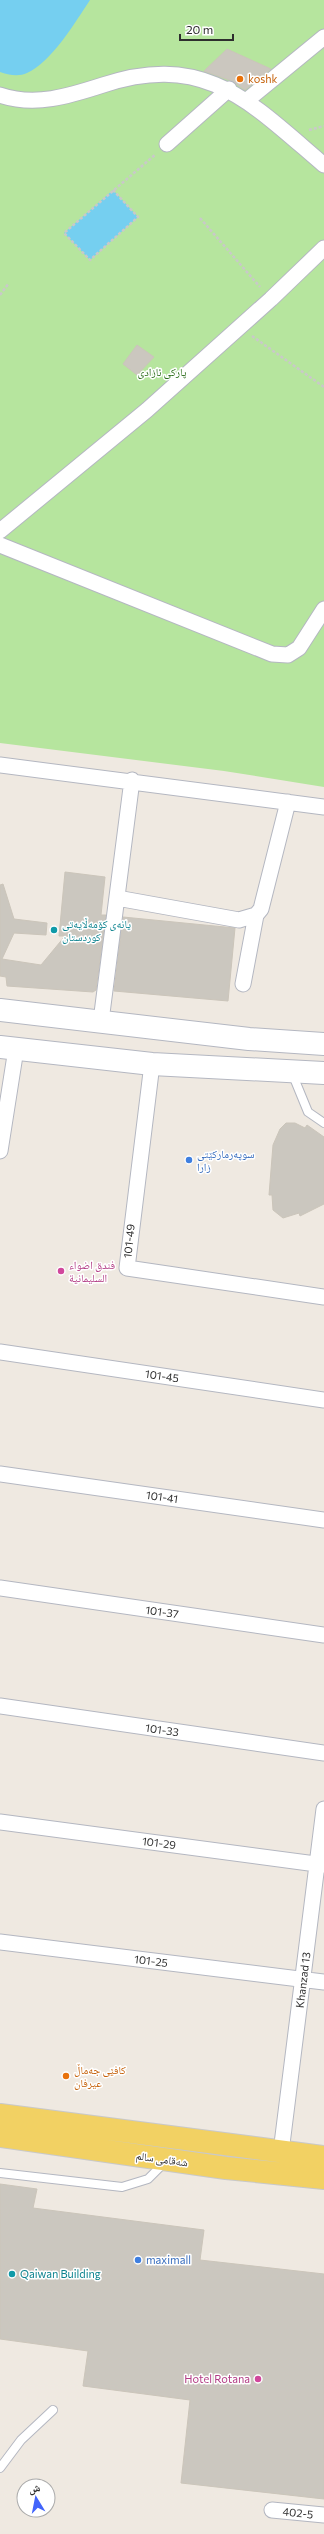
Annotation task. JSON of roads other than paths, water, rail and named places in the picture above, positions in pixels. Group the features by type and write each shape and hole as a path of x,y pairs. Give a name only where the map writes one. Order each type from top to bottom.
{"main road":[{"path":"0,1010 249,1039 324,1043"},
{"path":"8,1048 152,1064 324,1073"},
{"name":"شەقامی سالم","path":"0,2115 324,2157"},
{"name":"شەقامی سالم","path":"0,2136 167,2160 324,2178"}],"street":[{"path":"246,101 324,37"},
{"path":"0,95 13,99 57,99 121,79 149,74 176,74 210,81 229,89 246,101 324,165"},
{"path":"167,144 229,89"},
{"path":"3,526 147,410 240,328 324,248"},
{"path":"0,545 272,654 288,655 299,648 324,609"},
{"path":"0,764 132,780 324,807"},
{"path":"101,1021 132,780"},
{"path":"242,984 256,915 261,909 288,802"},
{"path":"117,898 239,920 256,915"},
{"path":"0,1151 8,1048"},
{"name":"101-49","path":"152,1064 126,1268 324,1297"},
{"name":"101-45","path":"0,1352 324,1400"},
{"name":"101-41","path":"0,1474 324,1520"},
{"name":"101-37","path":"0,1588 324,1635"},
{"name":"101-33","path":"0,1706 324,1753"},
{"name":"Khanzad 13","path":"281,2152 303,1980 321,1864 324,1809"},
{"name":"101-29","path":"0,1822 321,1864"},
{"name":"101-25","path":"0,1942 324,1982"},
{"name":"402-5","path":"272,2510 324,2516"}],"lane":[{"path":"292,1072 308,1112 324,1123"},
{"path":"0,2173 122,2187 148,2179 167,2160"},
{"path":"0,2468 21,2440 53,2410"}],"water":[{"path":"0,0 90,0 62,41 45,60 36,68 27,73 10,75 0,72"},
{"path":"113,190 138,217 90,260 64,233"}],"place":[{"name":"koshk","path":"240,79"},
{"name":"یانەی کۆمەڵایەتی کوردستان","path":"54,930"},
{"name":"سوپەرمارکێتی زارا","path":"189,1160"},
{"name":"فندق اضواء السليمانية","path":"61,1271"},
{"name":"کافێی جەماڵ عیرفان","path":"66,2076"},
{"name":"maximall","path":"138,2260"},
{"name":"Qaiwan Building","path":"12,2274"},
{"name":"Hotel Rotana","path":"258,2379"}],"park label":[{"name":"پارکی ئازادی","path":"162,372"}]}
